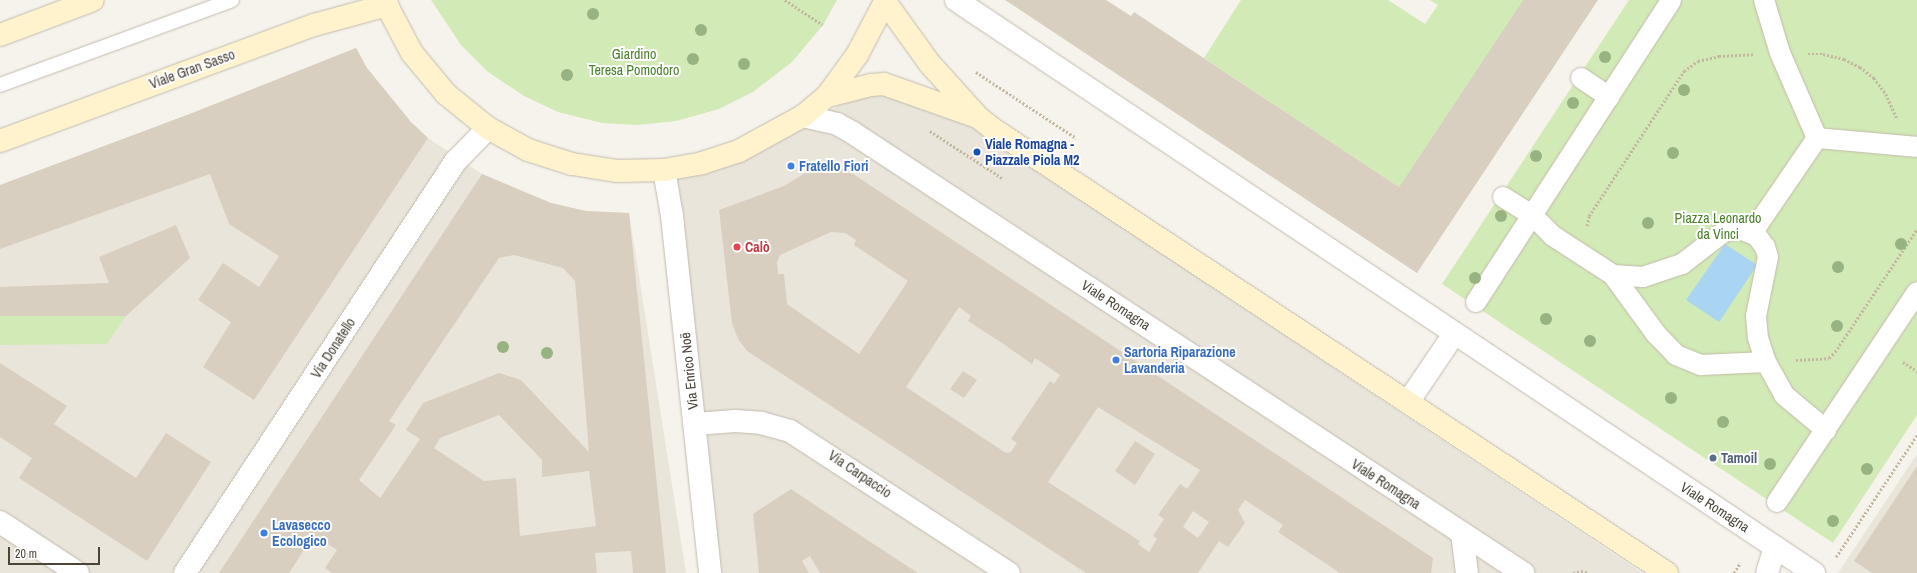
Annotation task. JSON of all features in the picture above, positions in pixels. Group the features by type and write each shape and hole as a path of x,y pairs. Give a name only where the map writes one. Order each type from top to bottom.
{"main road":[{"path":"0,34 94,0"},
{"path":"386,2 412,53 446,94 488,128 528,150 572,164 617,171 664,170 702,163 739,151 803,116 827,96 857,55 886,1 921,53 978,117"},
{"name":"Viale Gran Sasso","path":"0,141 307,27 386,2"},
{"path":"827,96 871,85 884,84 978,117 1667,573"}],"street":[{"name":"Viale Romagna","path":"956,0 1814,573"},
{"path":"1476,302 1671,0"},
{"path":"1764,0 1780,53 1816,138"},
{"path":"1581,78 1609,97"},
{"name":"Viale Romagna","path":"803,116 837,124 853,133 1523,573"},
{"name":"Via Donatello","path":"185,573 456,161 488,128"},
{"path":"1816,138 1912,146"},
{"path":"1752,233 1816,138"},
{"name":"Via Enrico Noë","path":"664,170 672,216 710,573"},
{"path":"1503,197 1532,215 1553,236 1613,275 1656,334 1676,355 1701,365 1766,362"},
{"path":"1613,275 1643,277 1661,272 1695,256 1725,231 1740,229 1752,233 1761,240 1768,257 1756,316 1758,338 1766,362 1784,394 1826,430"},
{"path":"1777,502 1917,292"},
{"path":"1408,402 1454,334"},
{"name":"Via Carpaccio","path":"695,424 735,421 761,423 790,431 1008,573"},
{"path":"0,522 78,573"},
{"path":"1462,533 1467,573"},
{"path":"1767,573 1775,547"}],"lane":[{"path":"0,85 232,0"}],"path":[{"path":"785,0 823,25"},
{"path":"1588,231 1589,216 1687,68 1698,61 1719,56 1780,53 1824,54 1844,59 1860,67 1874,78 1886,94 1912,146"},
{"path":"973,70 1076,138"},
{"path":"925,128 1002,178"},
{"path":"1766,362 1829,358 1917,229"},
{"path":"1836,557 1917,434"},
{"path":"1573,573 1581,571 1589,573"}],"shaded area":[{"path":"356,48 367,68 411,122 428,138 482,174 551,203 586,211 629,213 686,573 0,573 0,185 187,115"},
{"path":"866,94 903,98 964,122 1642,573 714,573 674,177 802,126 840,105"},
{"path":"1917,454 1917,573 1838,573 1852,552"}],"green space":[{"name":"Giardino Teresa Pomodoro","path":"431,0 837,0 823,25 792,62 753,92 719,109 676,121 637,125 602,123 558,112 524,96 488,72 461,45"},
{"path":"1241,0 1388,0 1425,24 1438,5 1430,0 1523,0 1399,187 1204,58"},
{"name":"Piazza Leonardo da Vinci","path":"1629,0 1917,0 1917,415 1833,543 1442,284"},
{"path":"0,316 126,316 107,344 0,345"}],"water":[{"path":"1725,244 1757,265 1719,322 1686,300"}],"building":[{"path":"1005,0 1106,0 1131,16 1134,12 1399,187 1523,0 1598,0 1417,273"},
{"path":"356,48 367,68 411,122 428,138 254,400 203,367 231,322 198,300 223,263 259,287 279,256 229,224 210,174 0,249 0,185 187,115"},
{"path":"829,158 1433,558 1431,573 1340,573 1278,532 1283,525 1245,500 1238,510 1245,523 1228,547 1219,541 1198,573 1086,573 747,351 738,339 732,323 719,210 784,186","holes":["831,232 845,233 856,240 854,245 908,281 859,354 787,304 784,274 778,274 777,262 780,255","959,307 971,316 968,321 1032,364 1035,358 1060,375 1054,384 1050,381 1011,439 1017,443 1011,452 1006,453 906,387","1098,407 1200,470 1187,489 1180,484 1158,515 1164,519 1153,536 1157,539 1149,552 1138,544 1140,541 1048,482","1193,511 1209,522 1198,538 1183,527"]},
{"path":"482,174 551,203 586,211 629,213 666,573 633,573 631,551 595,553 597,573 332,573 325,568 337,550 314,535 289,573 219,573","holes":["514,255 563,268 575,281 589,452 521,380 499,373 423,403 406,430 420,439 380,498 359,480 396,425 389,421 499,258","499,415 542,460 542,477 589,471 596,526 520,536 516,478 484,481 434,448 440,438"]},
{"path":"176,225 190,258 126,316 0,316 0,287 109,283 99,257"},
{"path":"0,363 67,406 54,424 136,478 166,433 211,462 147,561 19,478 32,458 0,437"},
{"path":"963,371 977,380 964,398 950,389"},
{"path":"1135,441 1155,454 1135,485 1115,471"},
{"path":"1917,466 1917,573 1872,573 1854,561"},
{"path":"791,489 918,573 820,573 810,556 802,561 809,573 759,573 753,514"}],"place":[{"name":"Viale Romagna - Piazzale Piola M2","path":"977,152"},
{"name":"Fratello Fiori","path":"791,166"},
{"name":"Calò","path":"737,247"},
{"name":"Sartoria Riparazione Lavanderia","path":"1116,360"},
{"name":"Tamoil","path":"1713,458"},
{"name":"Lavasecco Ecologico","path":"264,533"}]}
